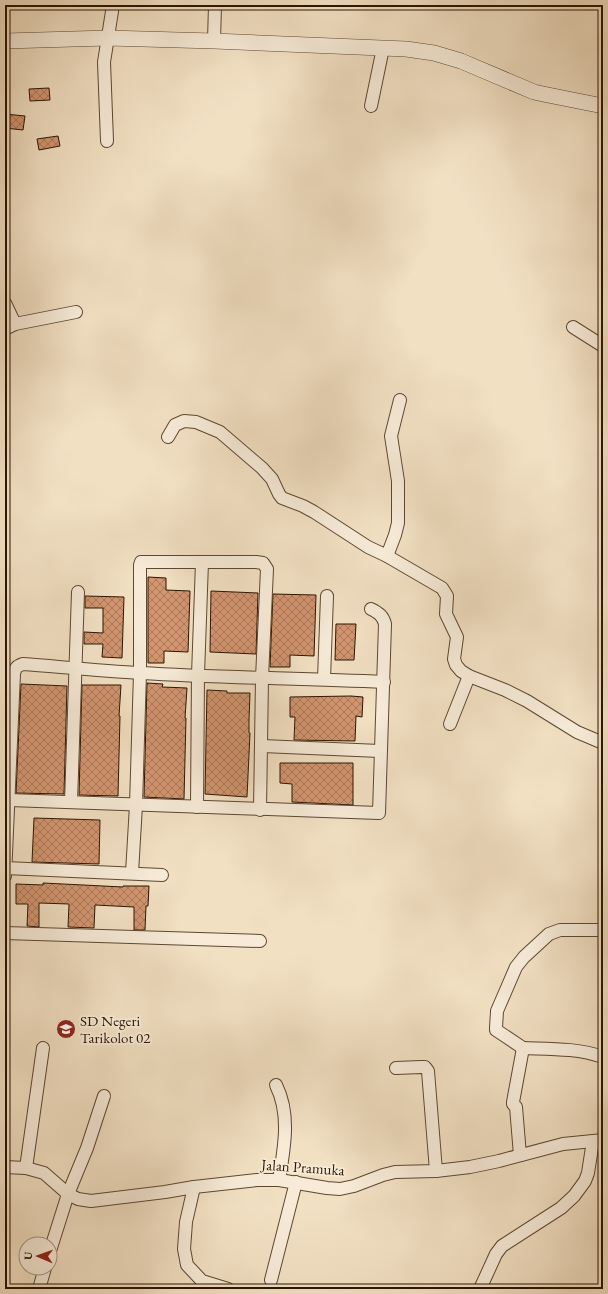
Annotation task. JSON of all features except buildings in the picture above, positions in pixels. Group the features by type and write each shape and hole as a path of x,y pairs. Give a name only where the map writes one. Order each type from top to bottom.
{"street":[{"path":"107,141 104,62 113,5"},
{"path":"214,41 215,5"},
{"path":"5,41 108,38 406,49 434,53 461,61 534,92 603,106"},
{"path":"371,106 383,48"},
{"path":"5,303 10,326 76,312"},
{"path":"573,327 603,346"},
{"path":"387,556 398,523 398,482 391,436 400,400"},
{"path":"168,437 175,425 184,421 196,422 220,432 262,468 272,479 282,498 303,506 368,547 387,556 442,588 447,596 446,614 457,637 454,659 456,665 461,671 469,676 505,690 526,701 576,732 603,743"},
{"path":"197,807 198,676 202,562"},
{"path":"132,873 136,805 140,673 140,563 256,562 263,564 267,569 262,678 260,810"},
{"path":"71,802 78,592"},
{"path":"324,679 327,596"},
{"path":"9,800 379,813 385,624 381,615 371,609"},
{"path":"5,876 15,669 18,665 76,667 140,673 198,676 384,682"},
{"path":"450,724 469,676"},
{"path":"262,746 380,752"},
{"path":"5,868 162,875"},
{"path":"603,930 560,930 549,934 524,957 516,967 497,1011 496,1028 523,1048 578,1051 603,1057"},
{"path":"5,933 260,941"},
{"path":"26,1168 43,1048"},
{"path":"520,1155 516,1107 512,1102 523,1048"},
{"path":"396,1068 421,1067 428,1071 436,1171"},
{"path":"276,1084 285,1110 286,1139 279,1180"},
{"path":"55,1236 68,1194 87,1148 104,1096"},
{"path":"480,1289 496,1254 502,1246 561,1208 574,1196 585,1181 598,1141"},
{"name":"Jalan Pramuka","path":"5,1167 26,1168 44,1173 68,1194 78,1199 91,1201 256,1180 279,1180 340,1189 354,1186 395,1172 436,1171 499,1161 563,1144 598,1141"},
{"path":"270,1280 296,1182"},
{"path":"194,1187 186,1222 184,1249 187,1265 202,1281 228,1289"},
{"path":"39,1289 43,1276"}],"place":[{"name":"SD Negeri Tarikolot 02","path":"66,1029"}]}
